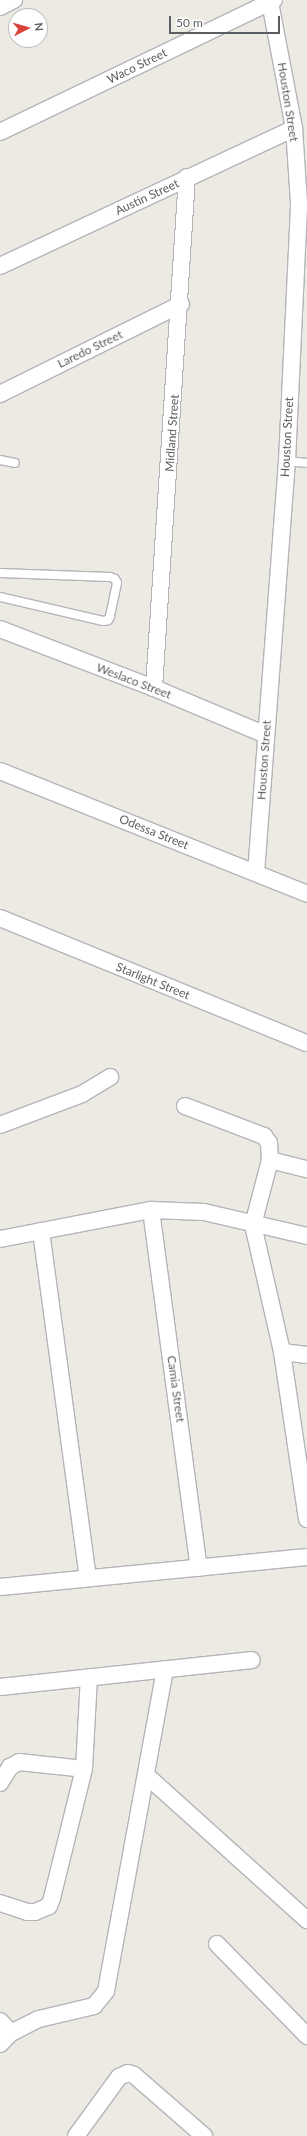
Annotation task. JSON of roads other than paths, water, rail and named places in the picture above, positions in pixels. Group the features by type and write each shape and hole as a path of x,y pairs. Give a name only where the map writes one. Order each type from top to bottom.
{"street":[{"path":"0,7 14,0"},
{"name":"Houston Street","path":"256,873 287,461 299,202 294,128 272,1"},
{"name":"Waco Street","path":"0,132 272,1"},
{"name":"Austin Street","path":"0,266 294,128"},
{"name":"Midland Street","path":"154,688 181,304 187,177"},
{"name":"Laredo Street","path":"0,394 181,304"},
{"name":"Weslaco Street","path":"0,629 154,688 266,735"},
{"name":"Odessa Street","path":"0,771 307,894"},
{"name":"Starlight Street","path":"0,918 307,1043"},
{"path":"0,1125 82,1094 110,1077"},
{"path":"185,1106 264,1136 269,1143 270,1160 253,1225 282,1352 307,1519"},
{"path":"270,1160 307,1170"},
{"path":"0,1239 151,1210 204,1212 253,1225 307,1236"},
{"name":"Camia Street","path":"151,1210 199,1568"},
{"path":"41,1231 88,1577"},
{"path":"282,1352 307,1354"},
{"path":"0,1587 88,1577 307,1557"},
{"path":"0,1687 252,1660"},
{"path":"0,2021 5,2039 39,2019 86,2010 94,2006 103,1996 165,1669"},
{"path":"0,1903 27,1912 40,1911 48,1906 84,1769 89,1677"},
{"path":"0,1783 10,1767 19,1762 84,1769"},
{"path":"146,1775 307,1920"},
{"path":"217,1944 307,2036"},
{"path":"76,2136 119,2078 128,2073 134,2075 204,2136"}],"lane":[{"path":"0,460 15,463"},
{"path":"287,461 307,463"},
{"path":"0,573 110,578 116,579 117,583 110,617 108,620 103,621 0,597"}]}
